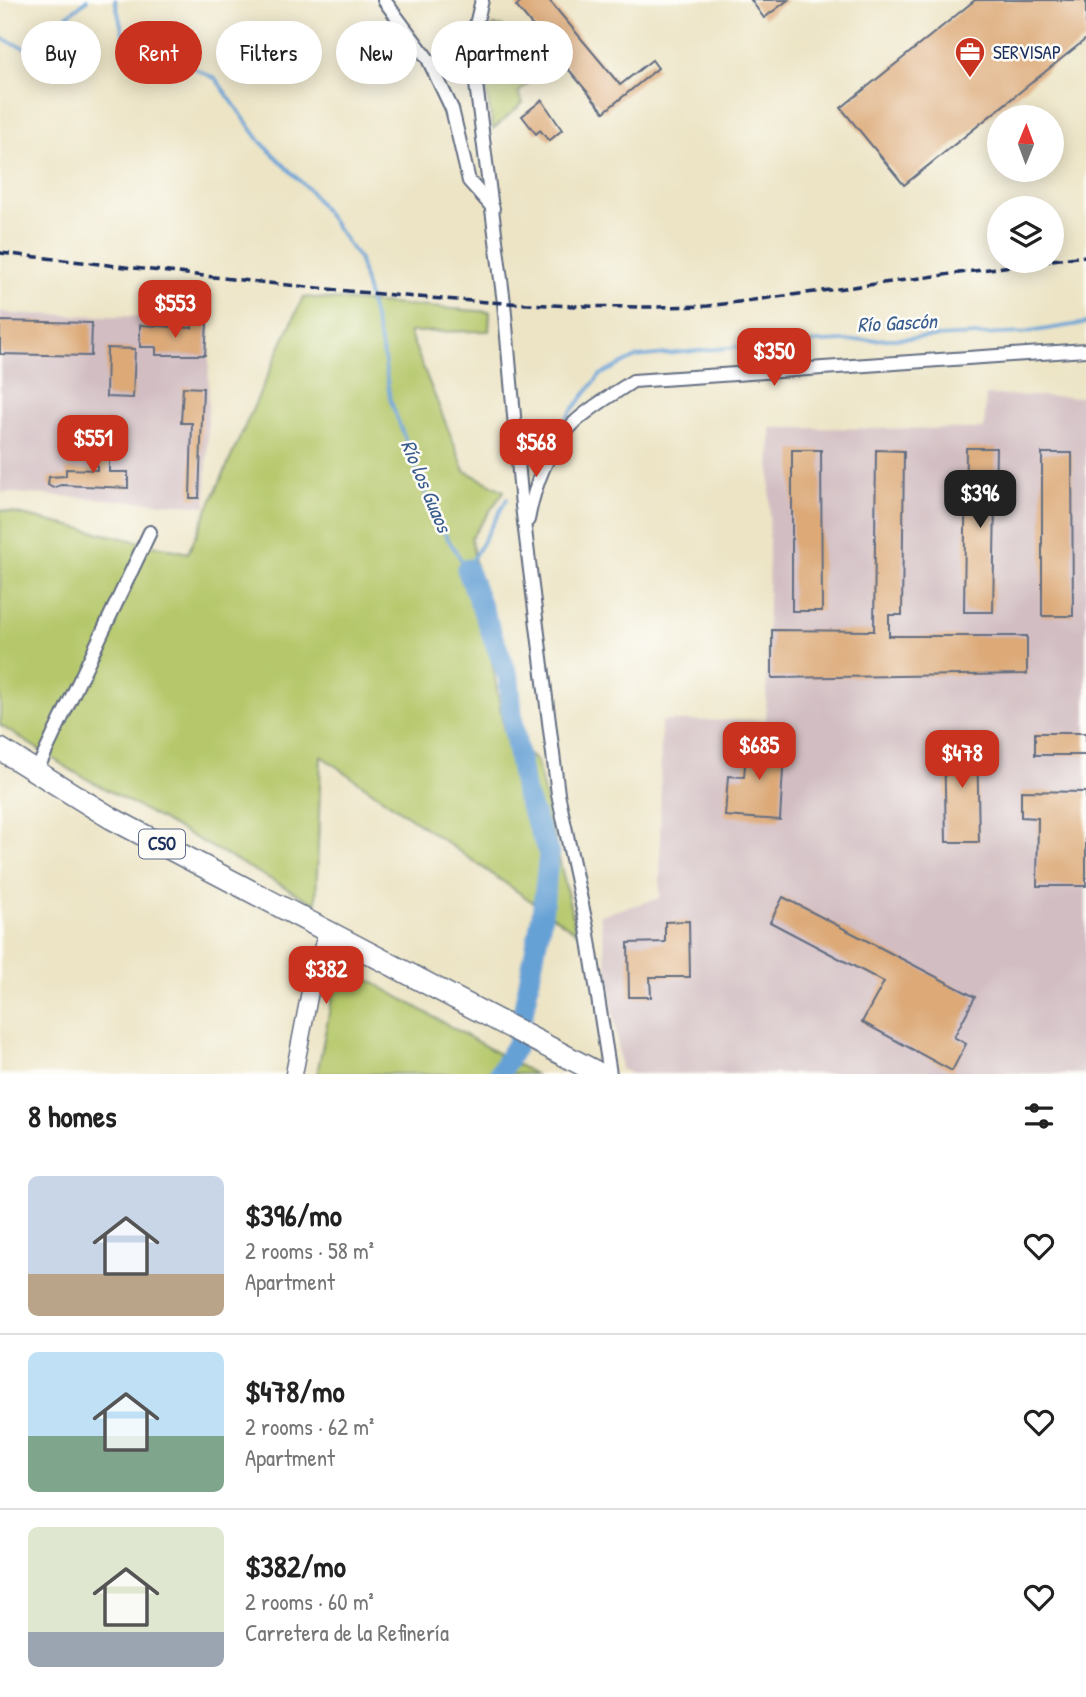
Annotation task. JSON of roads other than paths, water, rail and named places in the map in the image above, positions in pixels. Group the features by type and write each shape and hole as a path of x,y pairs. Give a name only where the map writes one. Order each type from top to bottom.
{"main road":[{"name":"CSO","path":"0,749 111,818 600,1074"}],"street":[{"path":"384,0 428,59 452,109 469,181 493,209"},
{"path":"482,0 474,33 475,76 493,209 525,534 558,794 587,928 610,1074"},
{"path":"525,534 533,495 545,464 573,423 633,381 1086,350"},
{"path":"36,772 150,532"},
{"path":"294,1074 312,981 328,930"}],"waterway":[{"name":"Río los Guaos","path":"0,38 26,48 87,0"},
{"name":"Río los Guaos","path":"115,0 128,55 169,56 216,79 260,141 311,192 359,259 384,357 390,399 436,520 467,569 507,499"},
{"name":"Río Gascón","path":"540,451 600,375 636,357 756,345 1022,333 1086,323"},
{"name":"Río los Guaos","path":"467,569 509,679 513,725 525,793 549,854 542,915 517,1044 499,1074"}],"railway":[{"path":"0,253 353,292 619,307 708,306 987,269"},
{"path":"1064,259 1086,256"}],"place":[{"name":"SERVISAP","path":"970,79"}]}
